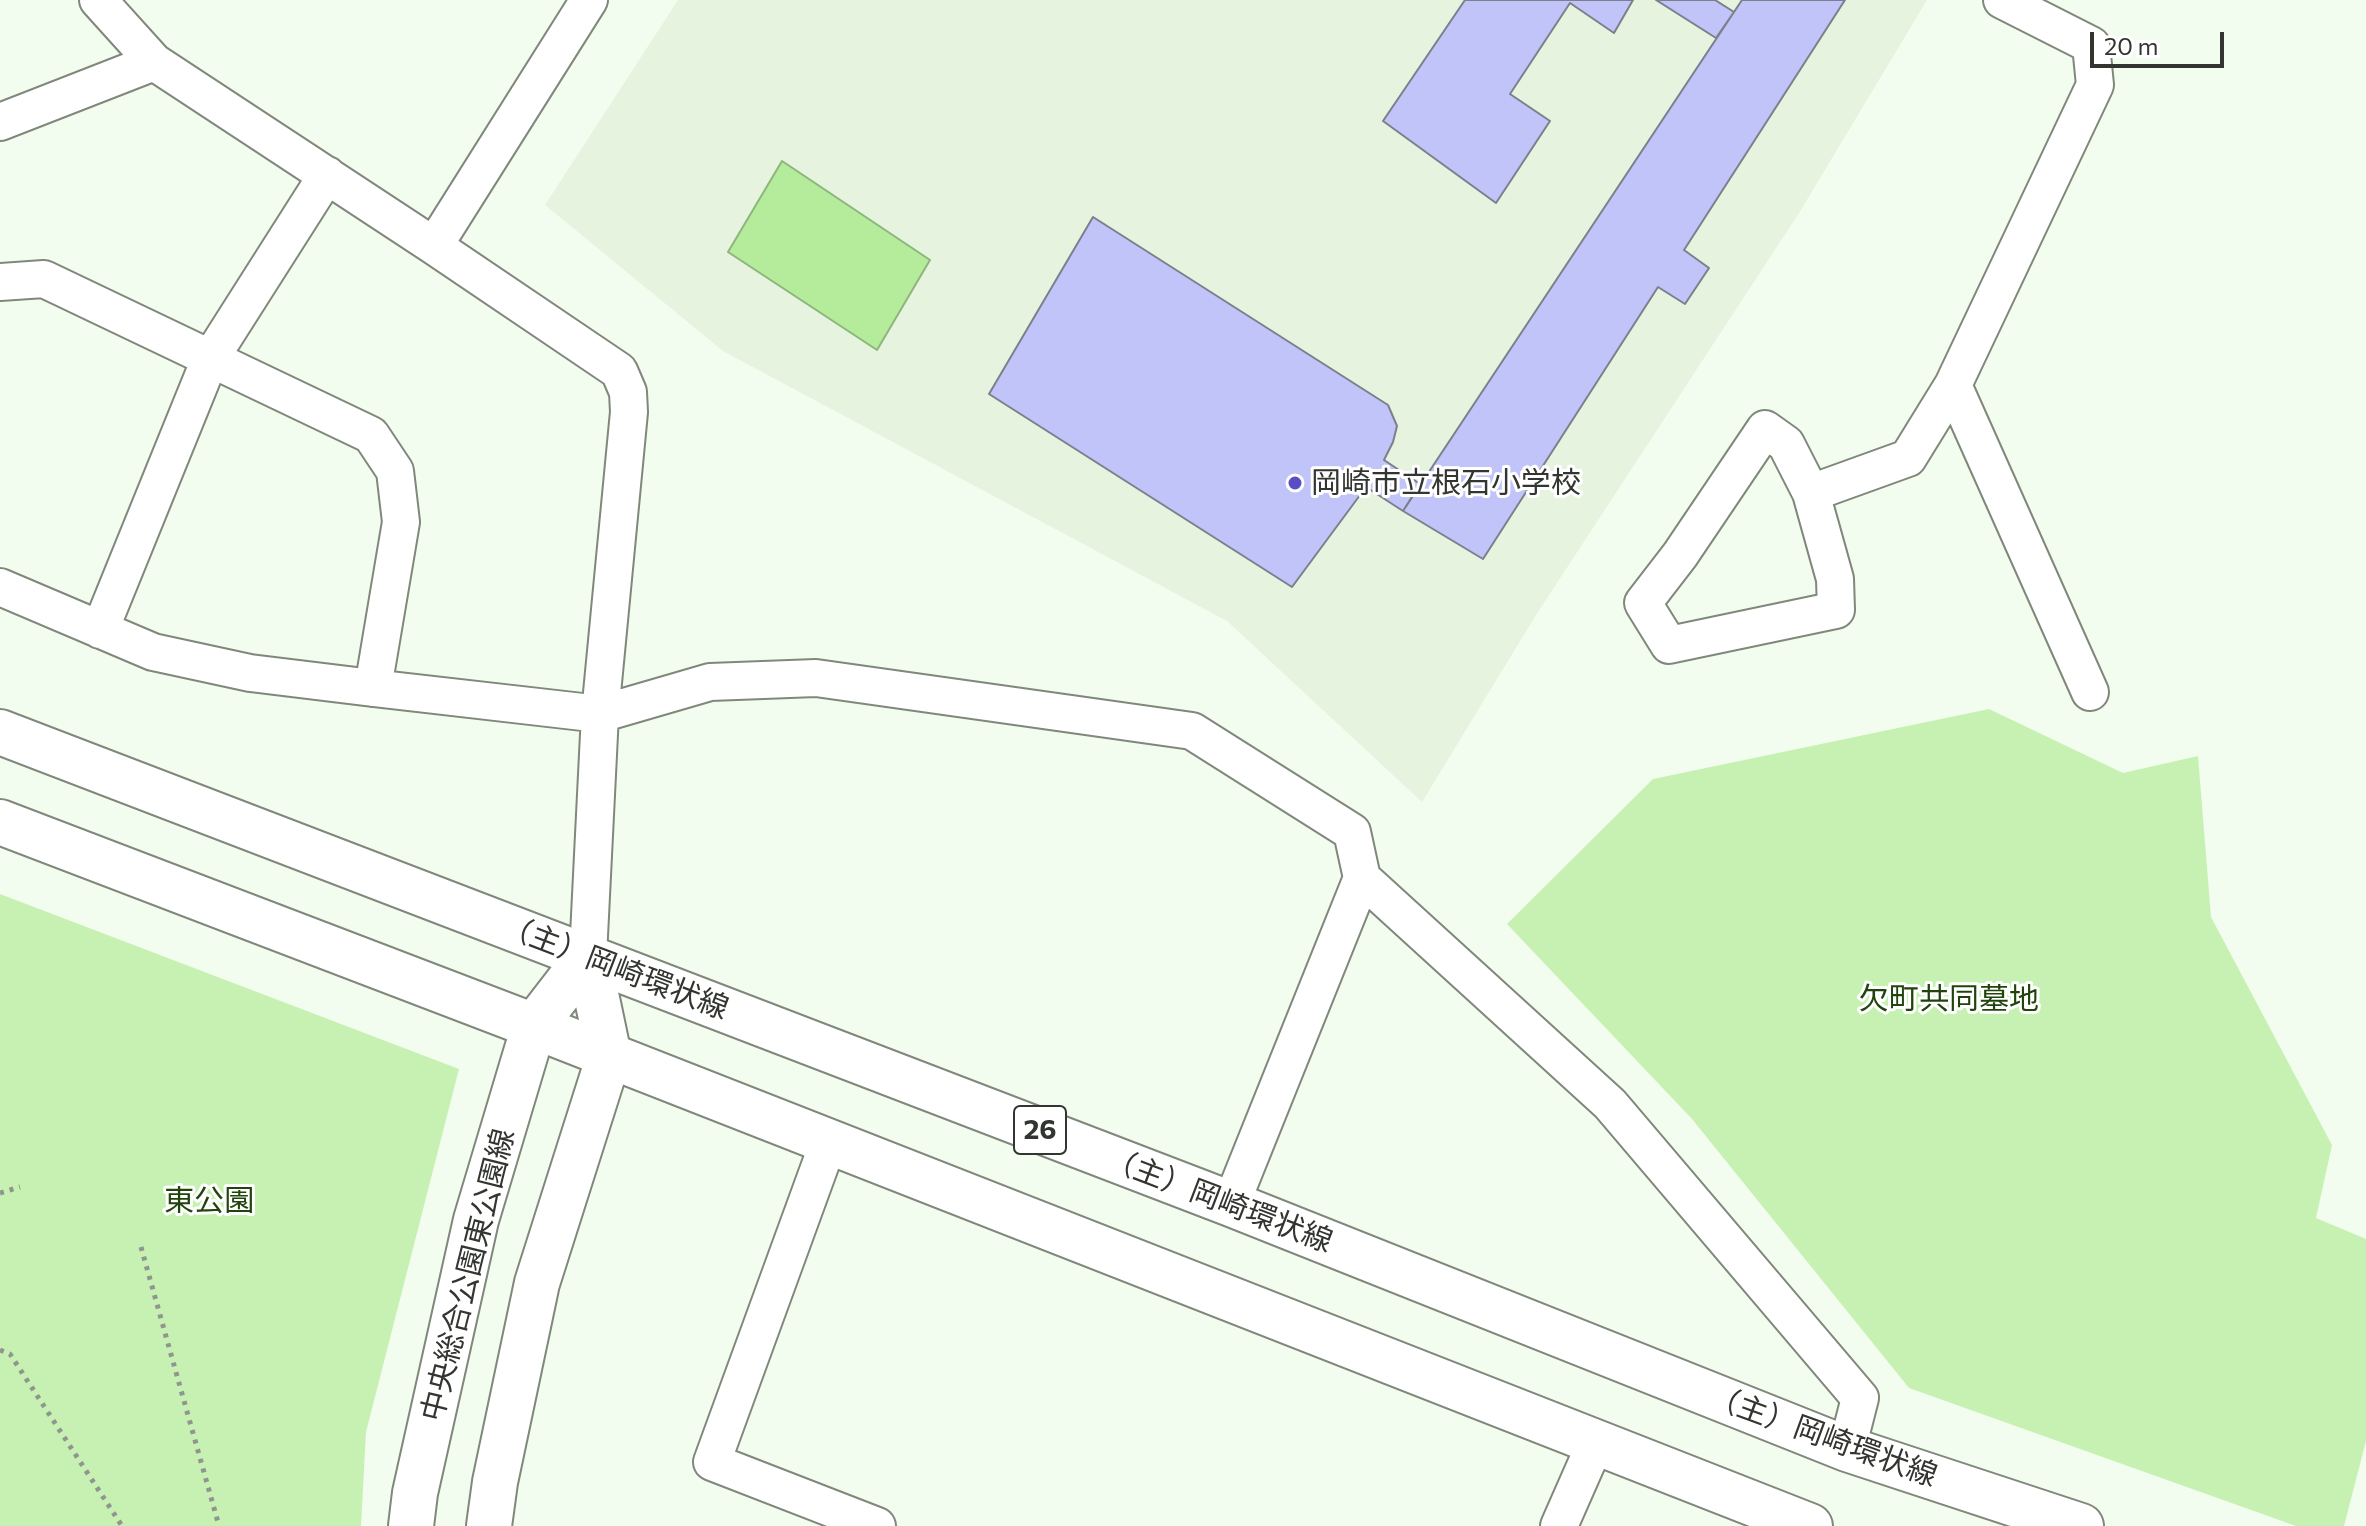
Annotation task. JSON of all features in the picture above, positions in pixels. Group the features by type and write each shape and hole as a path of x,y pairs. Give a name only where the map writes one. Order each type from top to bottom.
{"main road":[{"name":"（主）岡崎環状線","path":"0,732 1231,1204 1847,1449 2081,1526"},
{"path":"0,822 534,1026 1810,1526"},
{"path":"534,1026 588,956"},
{"path":"489,1526 495,1482 537,1283 609,1056 588,956"},
{"name":"中央総合公園東公園線","path":"411,1526 415,1493 476,1220 534,1026"}],"street":[{"path":"98,0 154,62 619,371 628,392 629,412 600,714 588,956"},
{"path":"434,246 589,0"},
{"path":"1811,493 1908,458 1953,385 2095,85 2091,45 2002,0"},
{"path":"0,122 154,62"},
{"path":"100,630 210,359 327,175"},
{"path":"0,282 44,279 371,435 395,471 401,522 373,688"},
{"path":"1953,385 2090,692"},
{"path":"1765,429 1786,444 1811,493 1835,579 1836,610 1669,645 1643,603 1680,555 1765,429"},
{"path":"0,587 153,652 250,673 373,688 600,714 710,682 816,678 1192,731 1352,832 1362,878 1231,1204"},
{"path":"1362,878 1610,1104 1860,1398 1847,1449"},
{"path":"829,1141 712,1462 877,1526"},
{"path":"1559,1526 1596,1442"}],"path":[{"path":"0,1193 20,1187"},
{"path":"141,1247 219,1526"},
{"path":"0,1350 10,1354 122,1526"}],"shaded area":[{"name":"岡崎市立根石小学校","path":"678,0 1927,0 1799,213 1536,615 1422,802 1227,621 723,351 545,205"},
{"path":"782,161 930,260 877,350 728,252"}],"green space":[{"name":"欠町共同墓地","path":"1989,709 2123,773 2198,756 2211,917 2332,1145 2316,1218 2366,1239 2366,1441 2344,1526 2296,1526 1909,1388 1692,1119 1507,924 1653,779"},
{"name":"東公園","path":"0,894 459,1069 366,1432 361,1526 0,1526"}],"building":[{"path":"1465,0 1633,0 1614,33 1570,3 1510,94 1550,121 1496,203 1383,121"},
{"path":"1656,0 1715,0 1734,12 1716,38"},
{"path":"1742,0 1845,0 1684,250 1709,268 1685,304 1658,287 1483,559 1403,511"},
{"path":"1093,217 1388,405 1397,426 1384,460 1420,484 1403,511 1366,487 1292,587 989,394"}],"place":[{"name":"岡崎市立根石小学校","path":"1295,483"}]}
